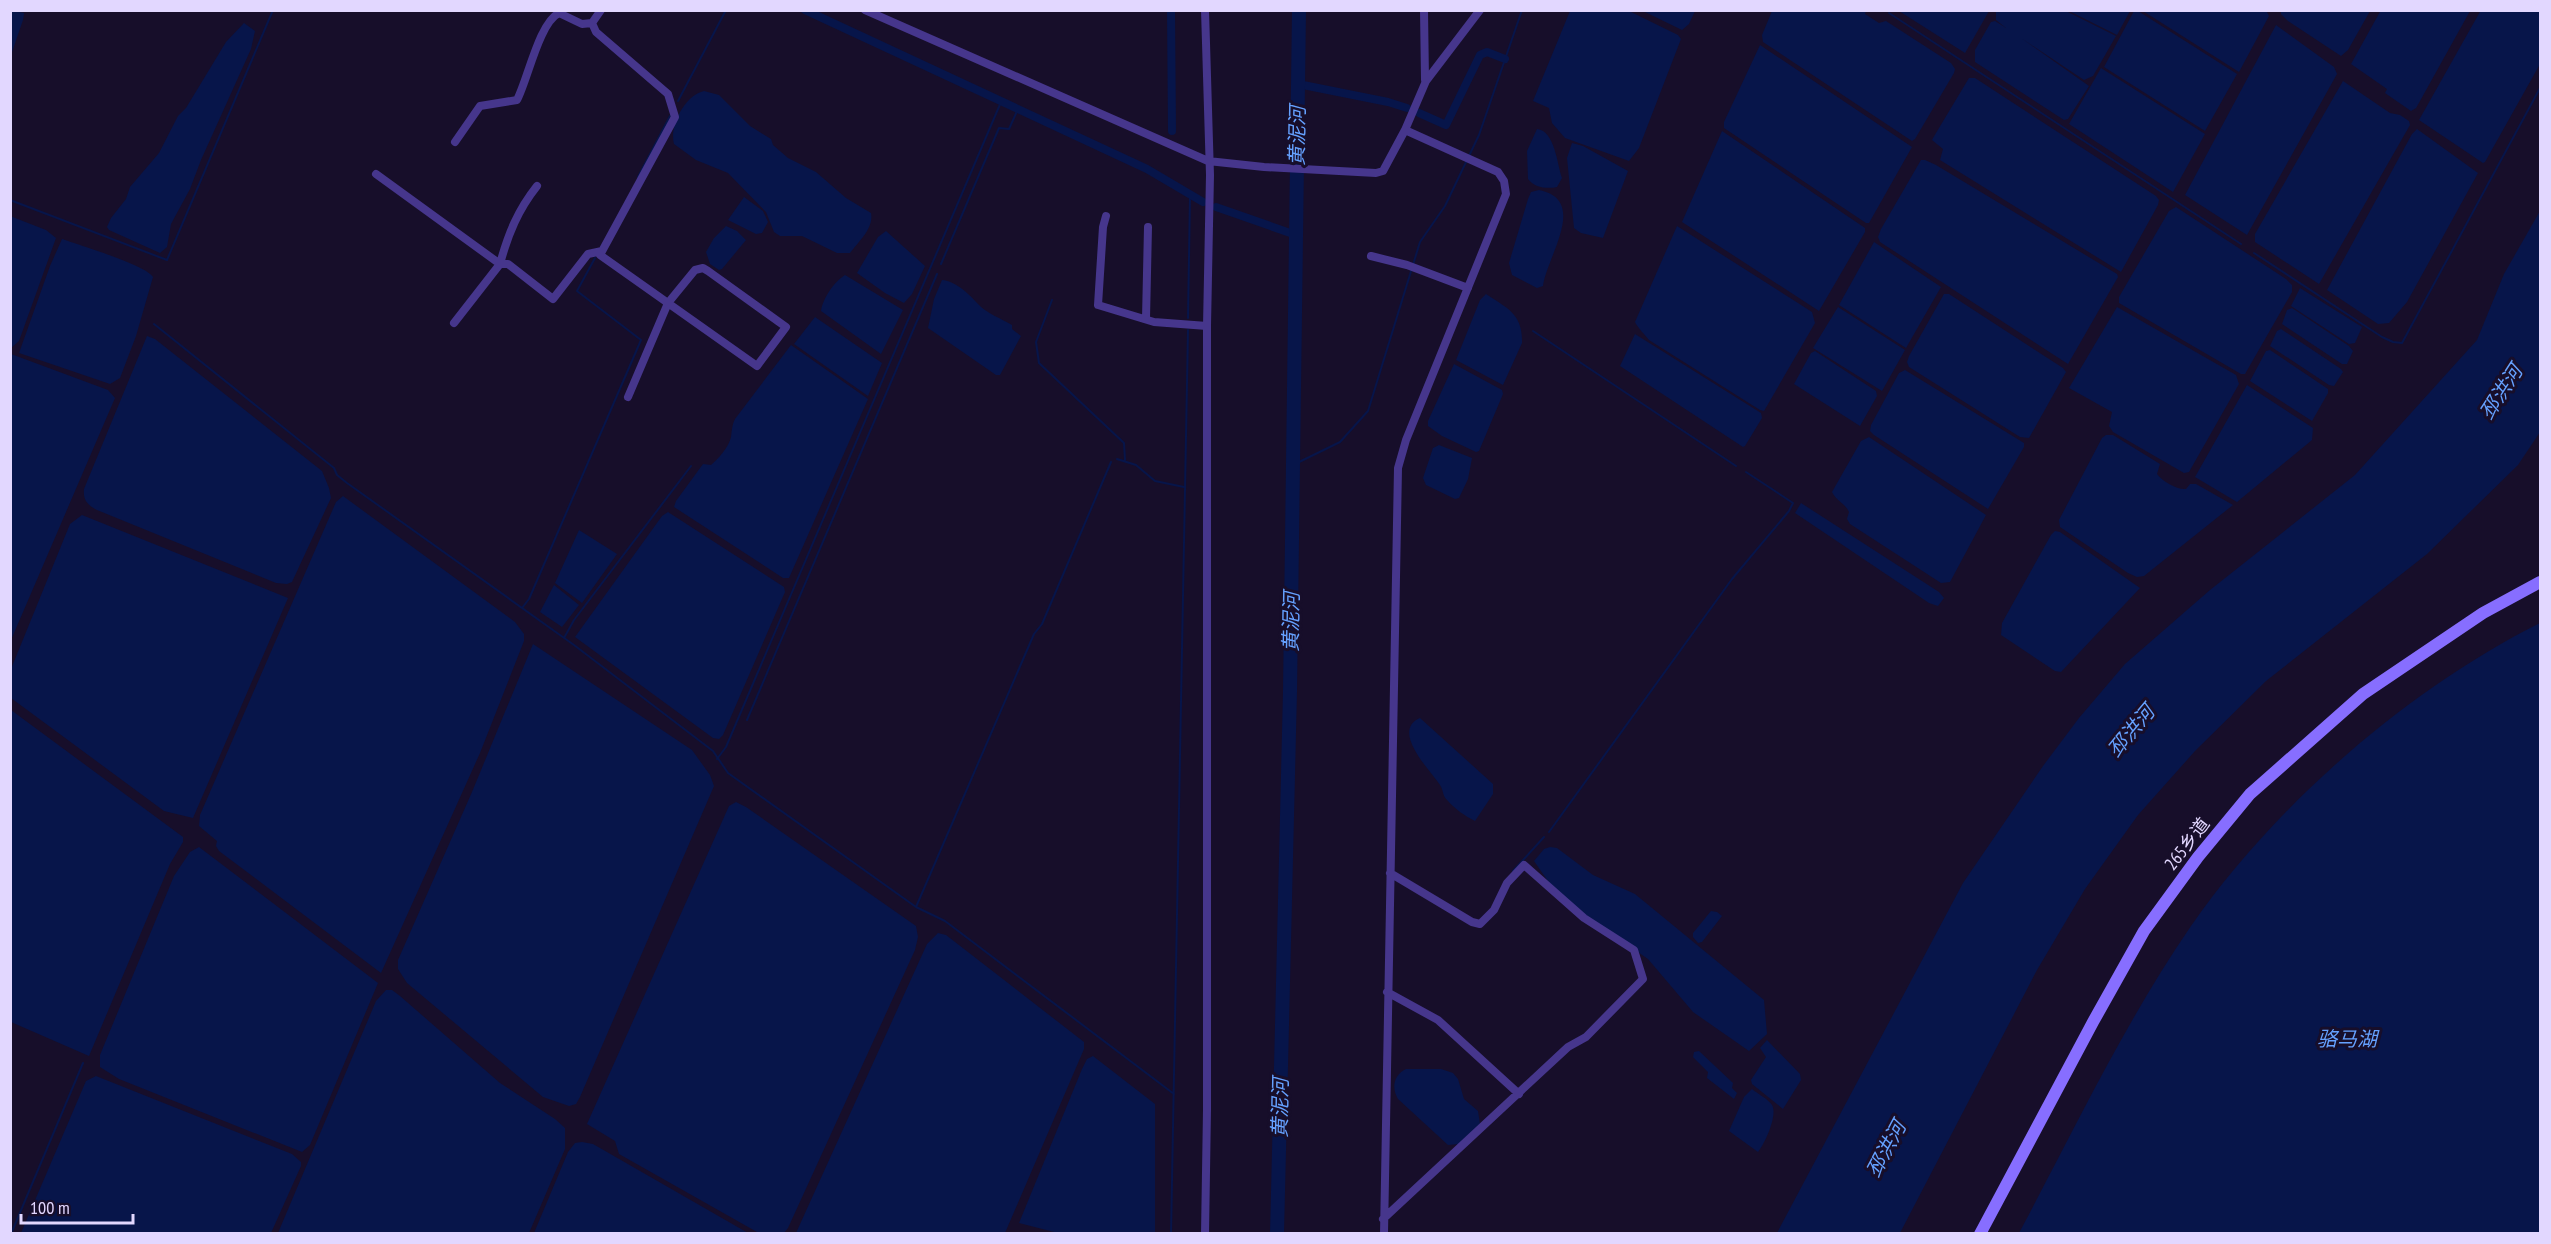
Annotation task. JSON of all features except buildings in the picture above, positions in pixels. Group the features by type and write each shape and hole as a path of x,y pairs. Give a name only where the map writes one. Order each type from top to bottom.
{"street":[{"path":"455,142 480,106 517,100 524,88 531,61 552,17 559,13 582,24 592,23 601,10"},
{"path":"865,10 1208,161 1264,167 1377,173 1383,171 1405,130 1425,81 1480,10"},
{"path":"1205,10 1210,175 1207,326 1205,1233"},
{"path":"1424,10 1425,81"},
{"path":"592,23 597,32 668,94 675,117 600,255 668,303 757,366 786,327 703,268 695,270 668,303 628,397"},
{"path":"1384,1233 1398,468 1406,440 1506,194 1504,181 1498,172 1405,130"},
{"path":"376,174 500,264 508,264 553,299 588,255 602,252"},
{"path":"454,323 500,264 514,220 521,206 537,186"},
{"path":"1106,216 1103,227 1098,305 1154,322 1207,326"},
{"path":"1146,319 1148,227"},
{"path":"1371,256 1420,269 1468,288"},
{"name":"265乡道","path":"1980,1233 2144,931 2198,857 2250,794 2363,694 2482,613 2541,582"},
{"path":"1383,1219 1568,1047 1586,1037 1643,978 1634,950 1584,918 1524,865 1507,883 1494,910 1480,924 1472,922 1390,873"},
{"path":"1388,992 1438,1020 1519,1094"}],"water":[{"path":"11,10 24,13 11,55"},
{"path":"2266,10 2269,16 2239,72 2143,11"},
{"path":"2370,10 2348,50 2341,56 2288,21 2281,11"},
{"path":"2381,10 2470,11 2416,108 2411,111 2385,93 2387,89 2351,64"},
{"path":"2481,10 2540,11 2540,64 2483,163 2419,120"},
{"path":"1570,11 1629,11 1678,35 1681,39 1639,148 1629,161 1565,138 1552,123 1549,108 1533,101"},
{"path":"1643,11 1695,11 1689,24 1682,30"},
{"path":"1772,11 1866,11 1865,14 1879,23 1886,21 1951,63 1955,69 1954,73 1912,141 1763,42 1762,35"},
{"path":"1899,11 1989,11 1965,53"},
{"path":"1996,11 2066,11 2116,36 2093,76 2084,80 2021,38 2089,86 2068,119 2064,120 1975,62 1975,50 1991,22 1995,21 2006,28 1996,20"},
{"path":"2069,11 2130,11 2117,35"},
{"path":"2134,11 2138,11 2237,74 2205,131 2104,67"},
{"path":"244,23 255,31 251,49 190,189 171,224 167,247 160,253 109,230 107,227 111,218 126,199 130,187 159,153 178,116 186,108 226,42"},
{"path":"2276,25 2334,67 2337,74 2247,235 2185,195"},
{"path":"1760,45 1912,147 1869,223 1724,128 1724,122"},
{"path":"2101,68 2205,134 2173,192 2069,124"},
{"path":"1969,78 1975,78 2156,196 2159,200 2158,205 2121,272 1940,160 1943,149 1932,140"},
{"path":"2343,81 2390,113 2400,115 2409,121 2410,125 2319,284 2255,242 2255,234"},
{"path":"704,91 719,95 750,126 771,139 773,145 788,158 816,172 846,198 871,213 868,229 850,253 837,253 802,236 780,236 774,232 766,212 728,173 696,160 674,144 674,129 680,112 691,98"},
{"path":"1537,129 1543,131 1552,142 1562,178 1557,187 1541,187 1528,179 1527,151"},
{"path":"2417,129 2478,173 2407,302 2389,323 2378,324 2327,290 2412,134"},
{"path":"1722,131 1865,228 1865,232 1819,311 1682,222"},
{"path":"1572,143 1583,146 1628,171 1603,238 1581,233 1574,228 1567,158"},
{"path":"1921,160 1936,165 2117,274 2118,277 2068,364 1880,242 1878,237 1881,229"},
{"path":"1539,190 1554,196 1561,205 1563,217 1557,245 1543,286 1537,288 1512,275 1509,263 1528,199 1531,192"},
{"path":"744,197 763,211 768,222 762,233 756,234 728,220"},
{"path":"2176,207 2292,285 2292,292 2245,374 2241,374 2119,303 2119,297 2169,211"},
{"name":"邳洪河","path":"2540,211 2540,432 2518,465 2427,554 2266,681 2195,751 2138,815 2085,889 2037,970 1900,1233 1777,1233 1963,883 2043,766 2079,718 2125,664 2210,590 2355,475 2477,340 2504,274"},
{"path":"10,216 46,230 56,238 19,341 11,348"},
{"path":"726,226 737,231 746,240 719,270 710,264 706,252 714,238"},
{"path":"1677,226 1812,312 1815,323 1764,411 1649,340 1635,322"},
{"path":"886,231 925,266 912,294 904,303 857,273 878,237"},
{"path":"62,239 126,261 153,277 136,336 120,378 110,384 19,353"},
{"path":"1874,242 1941,287 1906,348 1839,305"},
{"path":"845,275 903,310 881,354 821,311 830,291"},
{"path":"942,280 962,289 985,310 1012,325 1012,329 1021,336 1000,375 996,375 928,328 934,299"},
{"path":"2300,288 2362,327 2355,343 2349,344 2291,306"},
{"path":"1486,294 1501,303 1517,318 1522,333 1522,343 1503,385 1456,360 1480,300"},
{"path":"1944,294 1949,294 2066,372 2029,438 2020,437 1909,367 1907,362 1909,356"},
{"path":"1838,307 1905,350 1882,391 1813,348"},
{"path":"2117,307 2236,375 2239,384 2189,472 2184,473 2113,432 2109,426 2112,412 2069,388"},
{"path":"2292,308 2349,346 2353,351 2347,364 2342,364 2282,324 2287,310"},
{"path":"815,317 882,363 868,396 794,344"},
{"path":"2281,329 2341,369 2343,372 2334,386 2329,385 2270,346 2277,331"},
{"path":"1635,334 1761,413 1762,418 1745,446 1743,447 1620,366"},
{"path":"147,336 155,339 322,471 331,498 292,582 276,583 97,510 86,502 84,489"},
{"path":"791,345 868,399 789,578 783,578 674,507 703,464 711,465 723,452 730,441 735,419"},
{"path":"2270,350 2328,389 2312,421 2250,381 2266,351"},
{"path":"1815,351 1876,391 1877,396 1860,426 1794,384 1811,353"},
{"path":"11,354 108,390 115,398 11,640"},
{"path":"1454,364 1502,390 1503,394 1479,451 1476,452 1442,436 1428,426 1428,421"},
{"path":"1905,370 2024,443 2024,447 1988,509 1870,431 1899,373"},
{"path":"2247,385 2313,428 2312,440 2237,502 2195,477"},
{"path":"2106,435 2113,435 2160,464 2157,474 2170,484 2186,489 2190,484 2196,484 2233,505 2144,576 2137,577 2128,573 2060,527 2059,520 2102,438"},
{"path":"1869,437 1986,515 1950,582 1941,583 1850,524 1847,519 1848,509 1832,492 1861,441"},
{"path":"1439,445 1472,458 1468,479 1459,498 1455,499 1426,485 1423,478 1433,448"},
{"path":"343,496 515,622 524,634 524,641 480,753 381,973 219,851 216,846 217,841 199,826 200,815 336,502"},
{"path":"1801,503 1939,592 1944,598 1938,606 1929,603 1795,513"},
{"path":"668,512 784,587 785,592 723,735 719,739 713,738 575,637 662,516"},
{"path":"82,515 288,598 193,818 164,811 11,698 11,669 70,524"},
{"path":"579,530 617,554 582,603 555,583"},
{"path":"2055,531 2060,532 2140,588 2061,672 2055,671 2001,635 2002,623"},
{"path":"554,585 579,605 562,627 540,612"},
{"name":"骆马湖","path":"2540,623 2540,1233 2019,1233 2144,1000 2191,926 2263,836 2304,794 2394,716 2442,681"},
{"path":"533,644 692,750 710,775 714,786 580,1097 576,1104 569,1106 543,1097 407,983 398,969 398,960 472,792"},
{"path":"11,710 183,837 183,842 170,864 89,1056 11,1022"},
{"path":"1420,718 1493,784 1493,794 1475,821 1460,812 1446,799 1440,785 1415,751 1409,732 1412,724"},
{"path":"736,802 916,926 918,937 915,950 784,1233 757,1232 619,1154 615,1141 587,1124 729,806"},
{"path":"199,847 378,983 310,1145 302,1152 119,1079 100,1067 100,1055 174,876 190,852"},
{"path":"1557,848 1593,875 1635,894 1764,1000 1767,1034 1749,1051 1693,1012 1648,959 1586,916 1550,884 1534,861 1544,849"},
{"path":"1711,911 1722,916 1702,942 1698,943 1693,933"},
{"path":"938,933 946,935 1084,1042 1084,1049 1005,1233 796,1233 927,944"},
{"path":"386,990 392,990 400,996 500,1083 565,1128 565,1149 529,1233 278,1233 376,1001"},
{"path":"1767,1040 1800,1074 1801,1080 1783,1109 1752,1084 1751,1080 1766,1057 1760,1048"},
{"path":"1699,1051 1733,1083 1732,1088 1737,1093 1734,1099 1707,1078 1708,1072 1693,1057 1694,1052"},
{"path":"1093,1056 1155,1104 1155,1233 1058,1233 1019,1223 1082,1069 1087,1059"},
{"path":"1406,1069 1441,1069 1453,1073 1458,1079 1464,1099 1478,1111 1480,1124 1459,1144 1448,1145 1398,1099 1394,1086 1396,1078"},
{"path":"96,1076 292,1154 301,1162 271,1233 21,1233 86,1081"},
{"path":"1752,1089 1772,1105 1773,1110 1770,1129 1758,1152 1729,1131 1744,1097"},
{"path":"575,1143 593,1144 748,1233 534,1233 568,1152"}],"waterway":[{"path":"10,200 167,260 273,10"},
{"path":"678,101 726,10"},
{"path":"805,10 1147,169 1203,202"},
{"path":"1171,10 1172,131"},
{"name":"黄泥河","path":"1277,1234 1290,691 1299,10"},
{"path":"1293,465 1340,442 1368,411 1420,242 1445,206 1479,135 1522,10"},
{"path":"1889,13 2241,244"},
{"path":"1419,113 1446,125 1480,55 1487,52 1505,59"},
{"path":"1298,84 1407,108"},
{"path":"2254,253 2382,337 2402,343 2540,88"},
{"path":"717,759 726,747 1001,102"},
{"path":"941,264 999,128 1009,129 1018,109"},
{"path":"638,177 670,116"},
{"path":"1188,318 1190,196"},
{"path":"1216,207 1296,235"},
{"path":"522,608 529,599 641,340 577,291 595,258"},
{"path":"747,720 937,274"},
{"path":"1052,300 1036,342 1039,363 1124,443 1125,460"},
{"path":"154,324 334,468 337,475 347,483 574,645 713,751 728,773 916,907 945,921 1174,1094"},
{"path":"1171,1234 1188,330"},
{"path":"1533,331 1736,466"},
{"path":"1117,459 1136,465 1155,481 1184,487"},
{"path":"916,907 1034,634 1042,624 1111,462"},
{"path":"564,638 574,620 691,466"},
{"path":"1549,832 1732,579 1789,511 1793,503 1746,472"},
{"path":"1513,871 1544,837"},
{"path":"11,1234 83,1063"}]}
